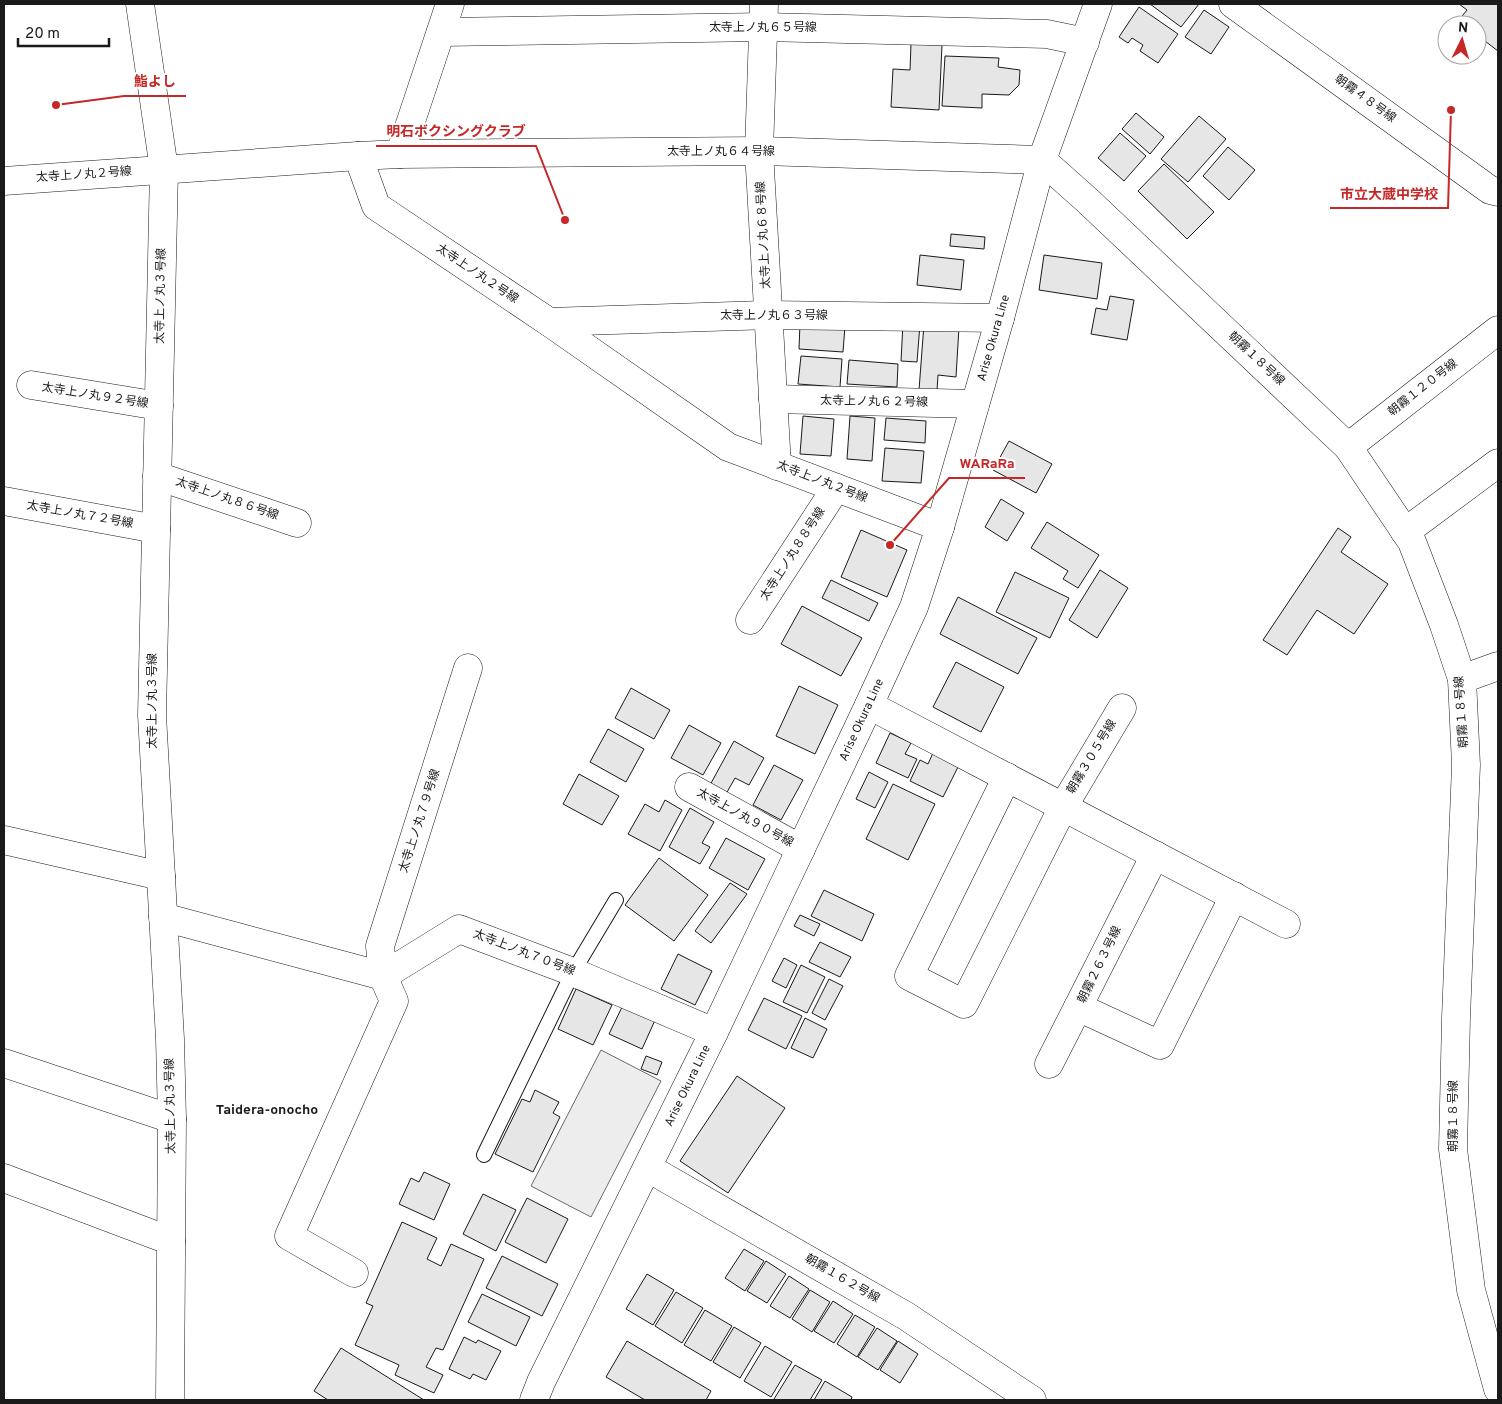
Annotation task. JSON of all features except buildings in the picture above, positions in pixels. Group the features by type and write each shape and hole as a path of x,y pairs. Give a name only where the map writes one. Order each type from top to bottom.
{"street":[{"name":"太寺上ノ丸３号線","path":"140,4 164,169 152,715 170,1039 172,1119 170,1400"},
{"path":"400,154 450,4"},
{"name":"Arise Okura Line","path":"534,1400 541,1382 714,1032 914,607 940,527 1000,318 1042,160 1098,4"},
{"name":"朝霧４８号線","path":"1233,4 1490,190 1498,192"},
{"name":"太寺上ノ丸６５号線","path":"440,32 764,15 1047,34 1085,42"},
{"name":"太寺上ノ丸６８号線","path":"764,15 759,151 777,466"},
{"name":"太寺上ノ丸６４号線","path":"358,156 759,151 1042,160"},
{"name":"太寺上ノ丸２号線","path":"4,181 358,156 376,206 549,322 728,447 940,527"},
{"name":"朝霧１８号線","path":"1042,160 1088,200 1348,447 1412,542 1444,625 1462,679 1466,765 1453,1149 1471,1290 1498,1390"},
{"name":"太寺上ノ丸６３号線","path":"549,322 768,315 1000,318"},
{"name":"朝霧１２０号線","path":"1348,447 1498,330"},
{"name":"太寺上ノ丸９２号線","path":"30,386 159,406"},
{"name":"太寺上ノ丸６２号線","path":"773,399 975,404"},
{"path":"1405,532 1498,463"},
{"name":"太寺上ノ丸８６号線","path":"157,476 297,523"},
{"name":"太寺上ノ丸８８号線","path":"750,620 836,488"},
{"name":"太寺上ノ丸７２号線","path":"4,501 156,529"},
{"path":"1462,679 1498,666"},
{"name":"太寺上ノ丸７９号線","path":"354,1273 288,1236 394,1001 383,976 380,946 468,668"},
{"path":"869,705 1286,924"},
{"name":"朝霧３０５号線","path":"1007,777 909,976 964,1004 1063,807 1122,708"},
{"name":"太寺上ノ丸９０号線","path":"689,787 801,849"},
{"path":"4,840 161,876"},
{"name":"朝霧２６３号線","path":"1155,855 1078,1007 1160,1045 1234,896"},
{"path":"163,917 383,976"},
{"name":"太寺上ノ丸７０号線","path":"383,976 459,928 573,972 714,1032"},
{"path":"1049,1064 1078,1007"},
{"path":"4,1063 172,1119"},
{"name":"朝霧１６２号線","path":"648,1168 906,1316 1032,1400"},
{"path":"4,1178 172,1241"}],"lane":[{"path":"484,1155 573,972 616,900"}],"shaded area":[{"path":"601,1050 661,1081 591,1217 531,1186"}],"place":[{"name":"鮨よし","path":"56,105"},
{"name":"市立大蔵中学校","path":"1451,110"},
{"name":"明石ボクシングクラブ","path":"565,220"},
{"name":"WARaRa","path":"890,545"}],"district":[{"name":"Taidera-onocho","path":"267,1110"}]}
